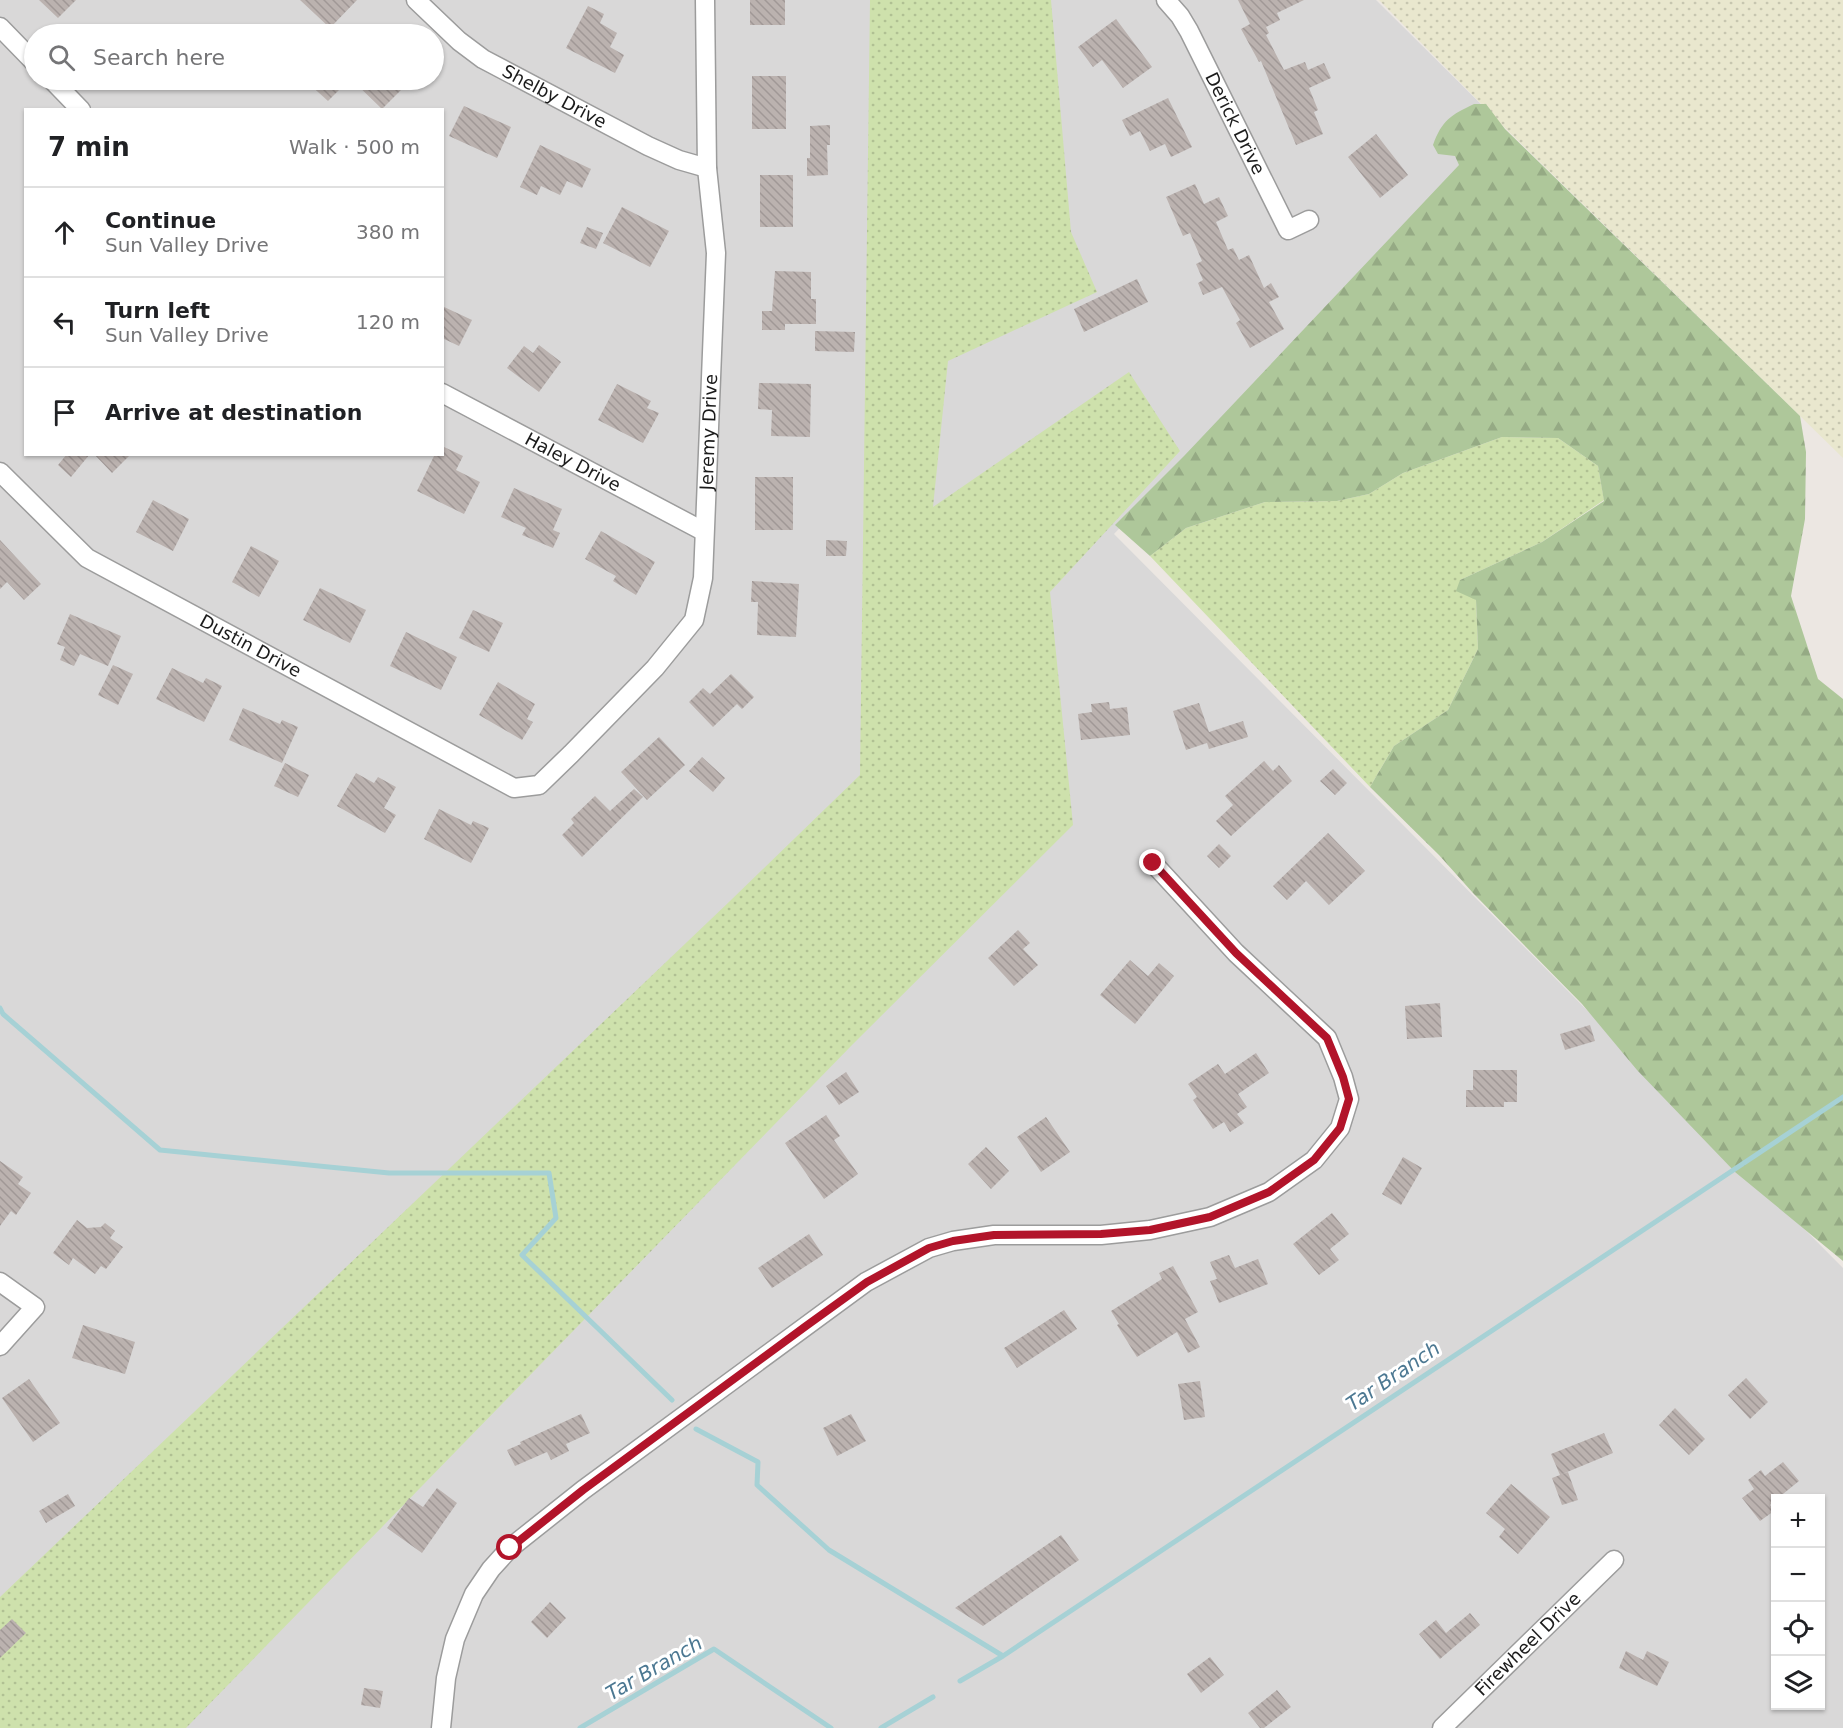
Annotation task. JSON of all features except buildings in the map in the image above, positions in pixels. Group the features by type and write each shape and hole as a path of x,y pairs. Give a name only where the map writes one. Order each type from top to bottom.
{"street":[{"name":"Shelby Drive","path":"416,0 441,24"},
{"name":"Jeremy Drive","path":"523,788 538,785 565,761 655,669 694,620 703,578 716,253 707,168 705,0"},
{"name":"Derick Drive","path":"1166,0 1189,31 1288,230 1309,220"},
{"path":"0,27 24,52"},
{"name":"Shelby Drive","path":"444,27 459,42 483,59 648,146 679,160 707,168"},
{"path":"61,90 79,108"},
{"name":"Haley Drive","path":"444,394 704,531"},
{"name":"Dustin Drive","path":"0,472 87,558 514,788 523,788"},
{"path":"441,1728 446,1678 455,1639 474,1594 510,1548 583,1490 867,1282 929,1248 953,1241 994,1235 1101,1234 1150,1230 1210,1217 1269,1192 1314,1160 1340,1128 1349,1099 1343,1077 1327,1038 1236,953 1153,863"},
{"path":"0,1282 35,1307 0,1346"},
{"name":"Firewheel Drive","path":"1442,1728 1614,1560"}],"shaded area":[{"path":"0,0 1376,0 1500,123 1114,534 1843,1268 1843,1728 0,1728"},
{"path":"1379,0 1843,0 1843,458 1500,123"}],"green space":[{"path":"870,0 1051,0 1071,232 1097,292 948,361 933,507 1129,372 1180,451 1050,592 1073,825 853,1044 186,1728 0,1728 0,1597 860,775"},
{"path":"1474,104 1486,104 1505,129 1800,416 1806,452 1805,519 1791,596 1818,679 1843,699 1843,1261 1735,1172 1637,1070 1582,1004 1439,855 1370,787 1394,746 1448,710 1478,649 1476,600 1456,591 1460,580 1542,542 1604,501 1598,466 1558,438 1502,437 1403,473 1369,494 1337,501 1265,502 1186,528 1150,556 1115,525 1184,456 1459,165 1455,156 1438,154 1433,145 1448,119"},
{"path":"1502,437 1558,438 1598,466 1604,500 1542,542 1460,580 1476,600 1478,649 1448,710 1394,746 1370,787 1150,556 1186,528 1265,502 1337,501 1369,494 1403,473"}],"waterway":[{"path":"0,1008 3,1014 160,1150 389,1173 549,1173 556,1218 522,1255 672,1400"},
{"name":"Tar Branch","path":"960,1681 1003,1656 1843,1097"},
{"path":"696,1429 758,1462 757,1485 829,1550 1003,1656"},
{"name":"Tar Branch","path":"580,1728 714,1649 831,1728"},
{"name":"Tar Branch","path":"881,1728 933,1697"}],"route":[{"path":"510,1548 583,1490 867,1282 929,1248 953,1241 994,1235 1101,1234 1150,1230 1210,1217 1269,1192 1314,1160 1340,1128 1349,1099 1343,1077 1327,1038 1236,953 1153,863"}]}
